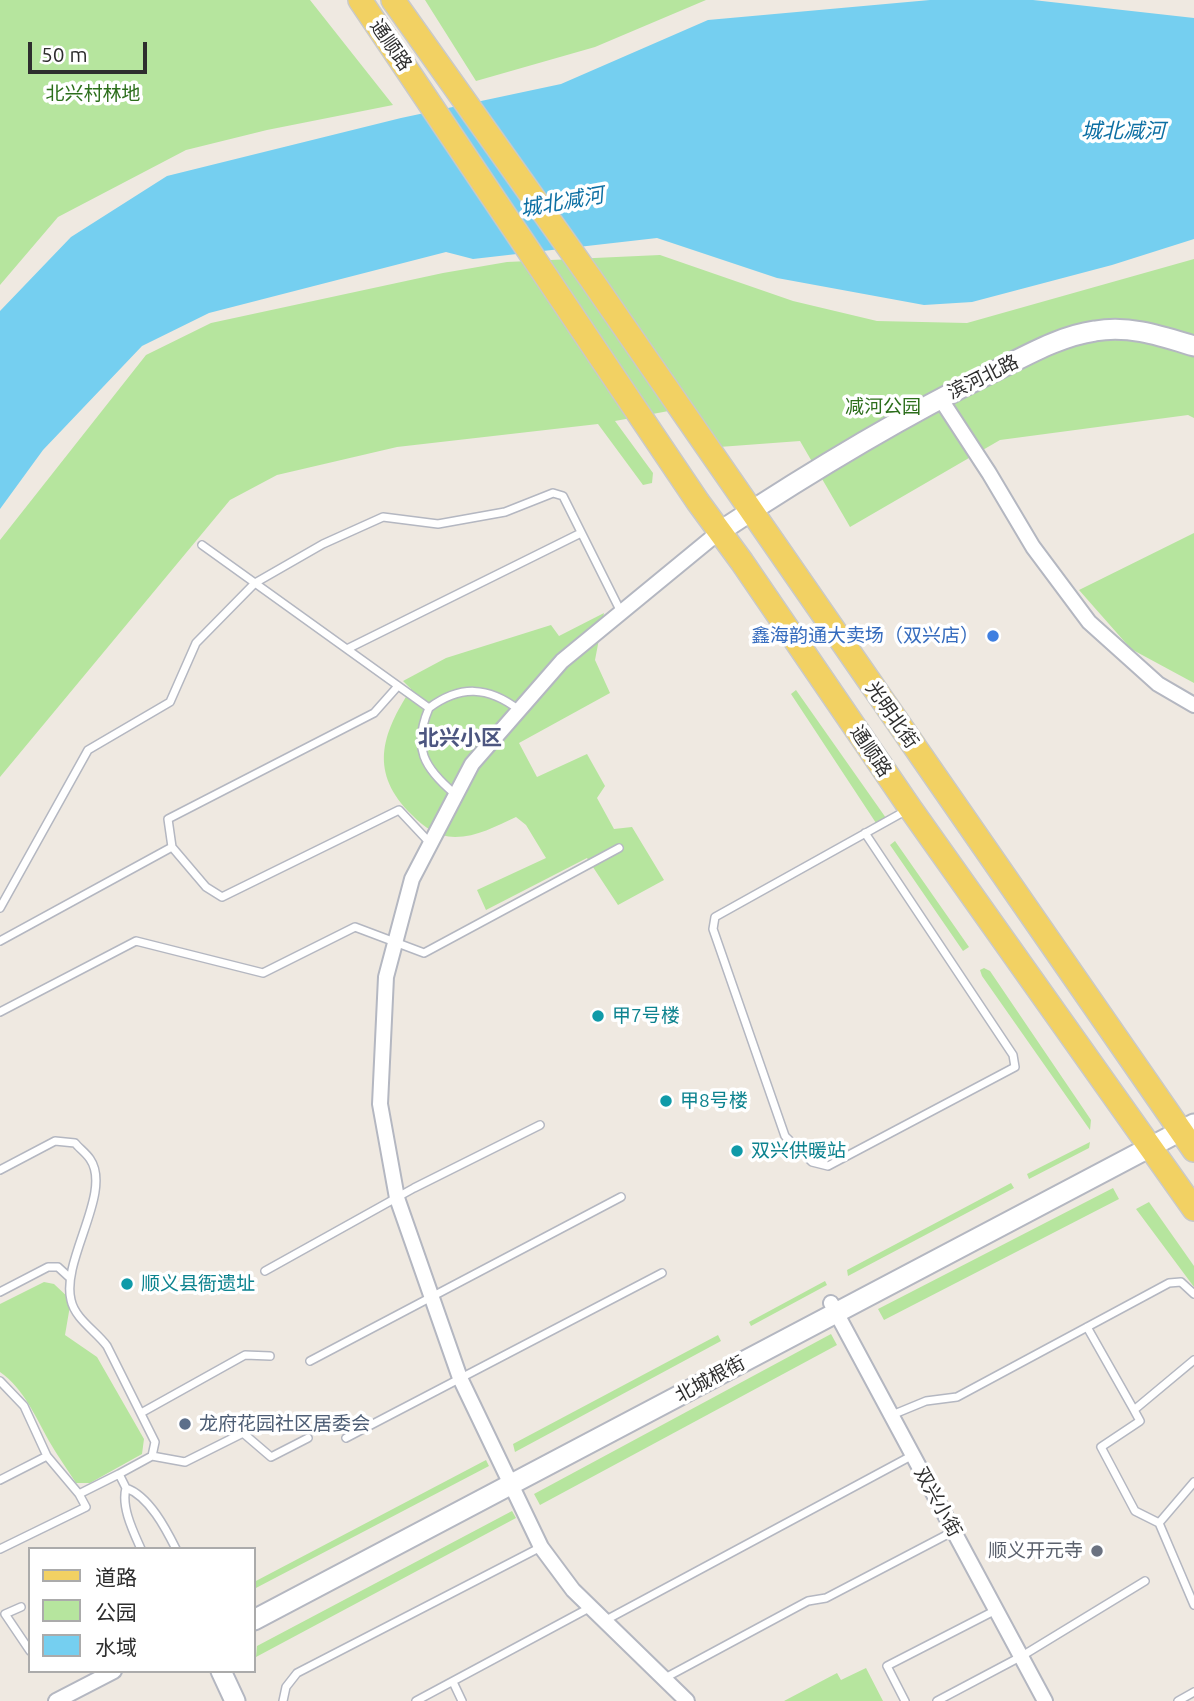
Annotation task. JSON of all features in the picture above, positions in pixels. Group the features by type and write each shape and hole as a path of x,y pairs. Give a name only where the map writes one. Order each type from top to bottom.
{"main road":[{"name":"通顺路","path":"360,0 719,532 743,562 910,808 1173,1133 1194,1209"},
{"name":"通顺路","path":"393,0 591,279"},
{"name":"光明北街","path":"591,279 1173,1133"}],"street":[{"name":"滨河北路","path":"719,532 776,494 940,398 1046,346 1094,331 1136,330 1194,346"},
{"path":"940,398 1033,547 1089,622 1158,684 1194,705"},
{"path":"687,1701 573,1590 541,1548 460,1378 397,1198 380,1104 386,977 412,879 472,764 562,661 719,532"},
{"name":"北城根街","path":"256,1605 506,1479 1173,1133"},
{"name":"双兴小街","path":"833,1308 1045,1701"},
{"name":"北城根街","path":"256,1619 506,1479"},
{"path":"56,1701 110,1673"},
{"path":"223,1673 236,1701"}],"lane":[{"path":"0,908 88,750 170,702 196,643 255,583 323,544 383,517 438,524 505,512 553,494 563,496 621,612"},
{"path":"347,649 581,533"},
{"path":"202,545 429,709"},
{"path":"398,686 374,713 168,819 172,846 206,887 222,897 399,810 430,843"},
{"path":"455,794 439,780 421,750 422,724 429,709 445,697 474,691 501,698 519,710"},
{"path":"865,833 1013,1055 1015,1067 828,1166 812,1162 785,1136 713,929 715,917 865,833 910,808"},
{"path":"0,941 172,846"},
{"path":"0,1012 136,941 263,973 355,927 424,953 619,848"},
{"path":"265,1271 397,1198 540,1125"},
{"path":"0,1170 55,1142 75,1143 91,1160 96,1188 70,1278 71,1300 78,1316 107,1346 155,1442 152,1456"},
{"path":"310,1361 621,1197"},
{"path":"0,1292 48,1267 58,1268 70,1278"},
{"path":"346,1438 662,1273"},
{"path":"891,1415 926,1401 957,1397 1168,1283 1181,1282 1194,1294"},
{"path":"1087,1327 1140,1421 1101,1447 1135,1511 1159,1522 1194,1605"},
{"path":"141,1413 246,1355 270,1356"},
{"path":"1134,1410 1194,1360"},
{"path":"0,1381 24,1406 47,1456 79,1494 86,1507 0,1549"},
{"path":"0,1393 9,1389"},
{"path":"79,1494 152,1456 185,1462 243,1433 271,1457 308,1438"},
{"path":"606,1620 913,1455"},
{"path":"0,1480 47,1456"},
{"path":"119,1474 126,1488 127,1508 140,1547"},
{"path":"1159,1522 1194,1482"},
{"path":"126,1488 133,1490 145,1502 175,1547"},
{"path":"665,1678 808,1601 826,1598 954,1531"},
{"path":"283,1701 286,1687 297,1674 541,1548"},
{"path":"937,1701 1022,1657 1145,1581"},
{"path":"21,1607 5,1614 28,1648"},
{"path":"416,1701 591,1607"},
{"path":"905,1701 887,1666 996,1610"},
{"path":"453,1682 462,1701"},
{"path":"1178,1701 1194,1692"}],"green space":[{"name":"北兴村林地","path":"0,0 310,0 393,105 267,130 186,150 58,217 0,285"},
{"path":"425,0 706,0 595,47 476,81"},
{"name":"减河公园","path":"660,255 793,301 877,321 967,323 1194,259 1194,418 1188,415 1000,440 850,527 800,441 719,447 690,407 615,421 653,473 652,483 643,485 598,424 397,447 277,475 230,500 0,777 0,540 146,355 211,323 443,273 507,262"},
{"path":"1194,533 1194,683 1131,649 1079,590"},
{"path":"604,613 595,660 610,693 519,743 537,777 587,754 605,786 597,798 614,829 632,827 664,880 618,905 587,858 486,910 477,890 546,858 526,825 516,817 479,833 448,837 426,827 398,799 389,784 384,754 392,722 411,689 403,681 446,658 551,625 559,636"},
{"path":"796,690 886,818 876,823 791,694"},
{"path":"895,841 969,947 963,951 890,845"},
{"path":"984,968 990,971 1091,1120 1090,1130 982,976 980,970"},
{"path":"1090,1142 1089,1148 1029,1179 1027,1174"},
{"path":"1011,1183 1014,1188 848,1276 847,1270"},
{"path":"1113,1188 1119,1199 884,1320 878,1309"},
{"path":"1149,1202 1194,1266 1194,1287 1136,1209"},
{"path":"825,1281 827,1285 751,1326 749,1322"},
{"path":"44,1282 54,1284 71,1300 65,1335 97,1357 144,1439 142,1454 90,1483 76,1483 16,1386 0,1372 0,1304"},
{"path":"831,1334 837,1345 540,1505 534,1494"},
{"path":"718,1335 721,1341 515,1452 513,1444"},
{"path":"486,1460 489,1466 256,1588 256,1581"},
{"path":"512,1511 516,1518 256,1657 257,1646"},
{"path":"866,1668 883,1701 784,1701 837,1673 841,1680"}],"water":[{"name":"城北减河","path":"930,0 1033,0 1194,18 1194,239 1112,265 972,302 924,305 777,278 657,238 473,259 446,252 209,313 142,346 43,450 0,509 0,311 71,237 167,176 401,118 561,84 708,20"}],"place":[{"name":"鑫海韵通大卖场（双兴店）","path":"993,636"},
{"name":"甲7号楼","path":"598,1016"},
{"name":"甲8号楼","path":"666,1101"},
{"name":"双兴供暖站","path":"737,1151"},
{"name":"顺义县衙遗址","path":"127,1284"},
{"name":"龙府花园社区居委会","path":"185,1424"},
{"name":"顺义开元寺","path":"1097,1551"}],"district":[{"name":"北兴小区","path":"460,738"}]}
